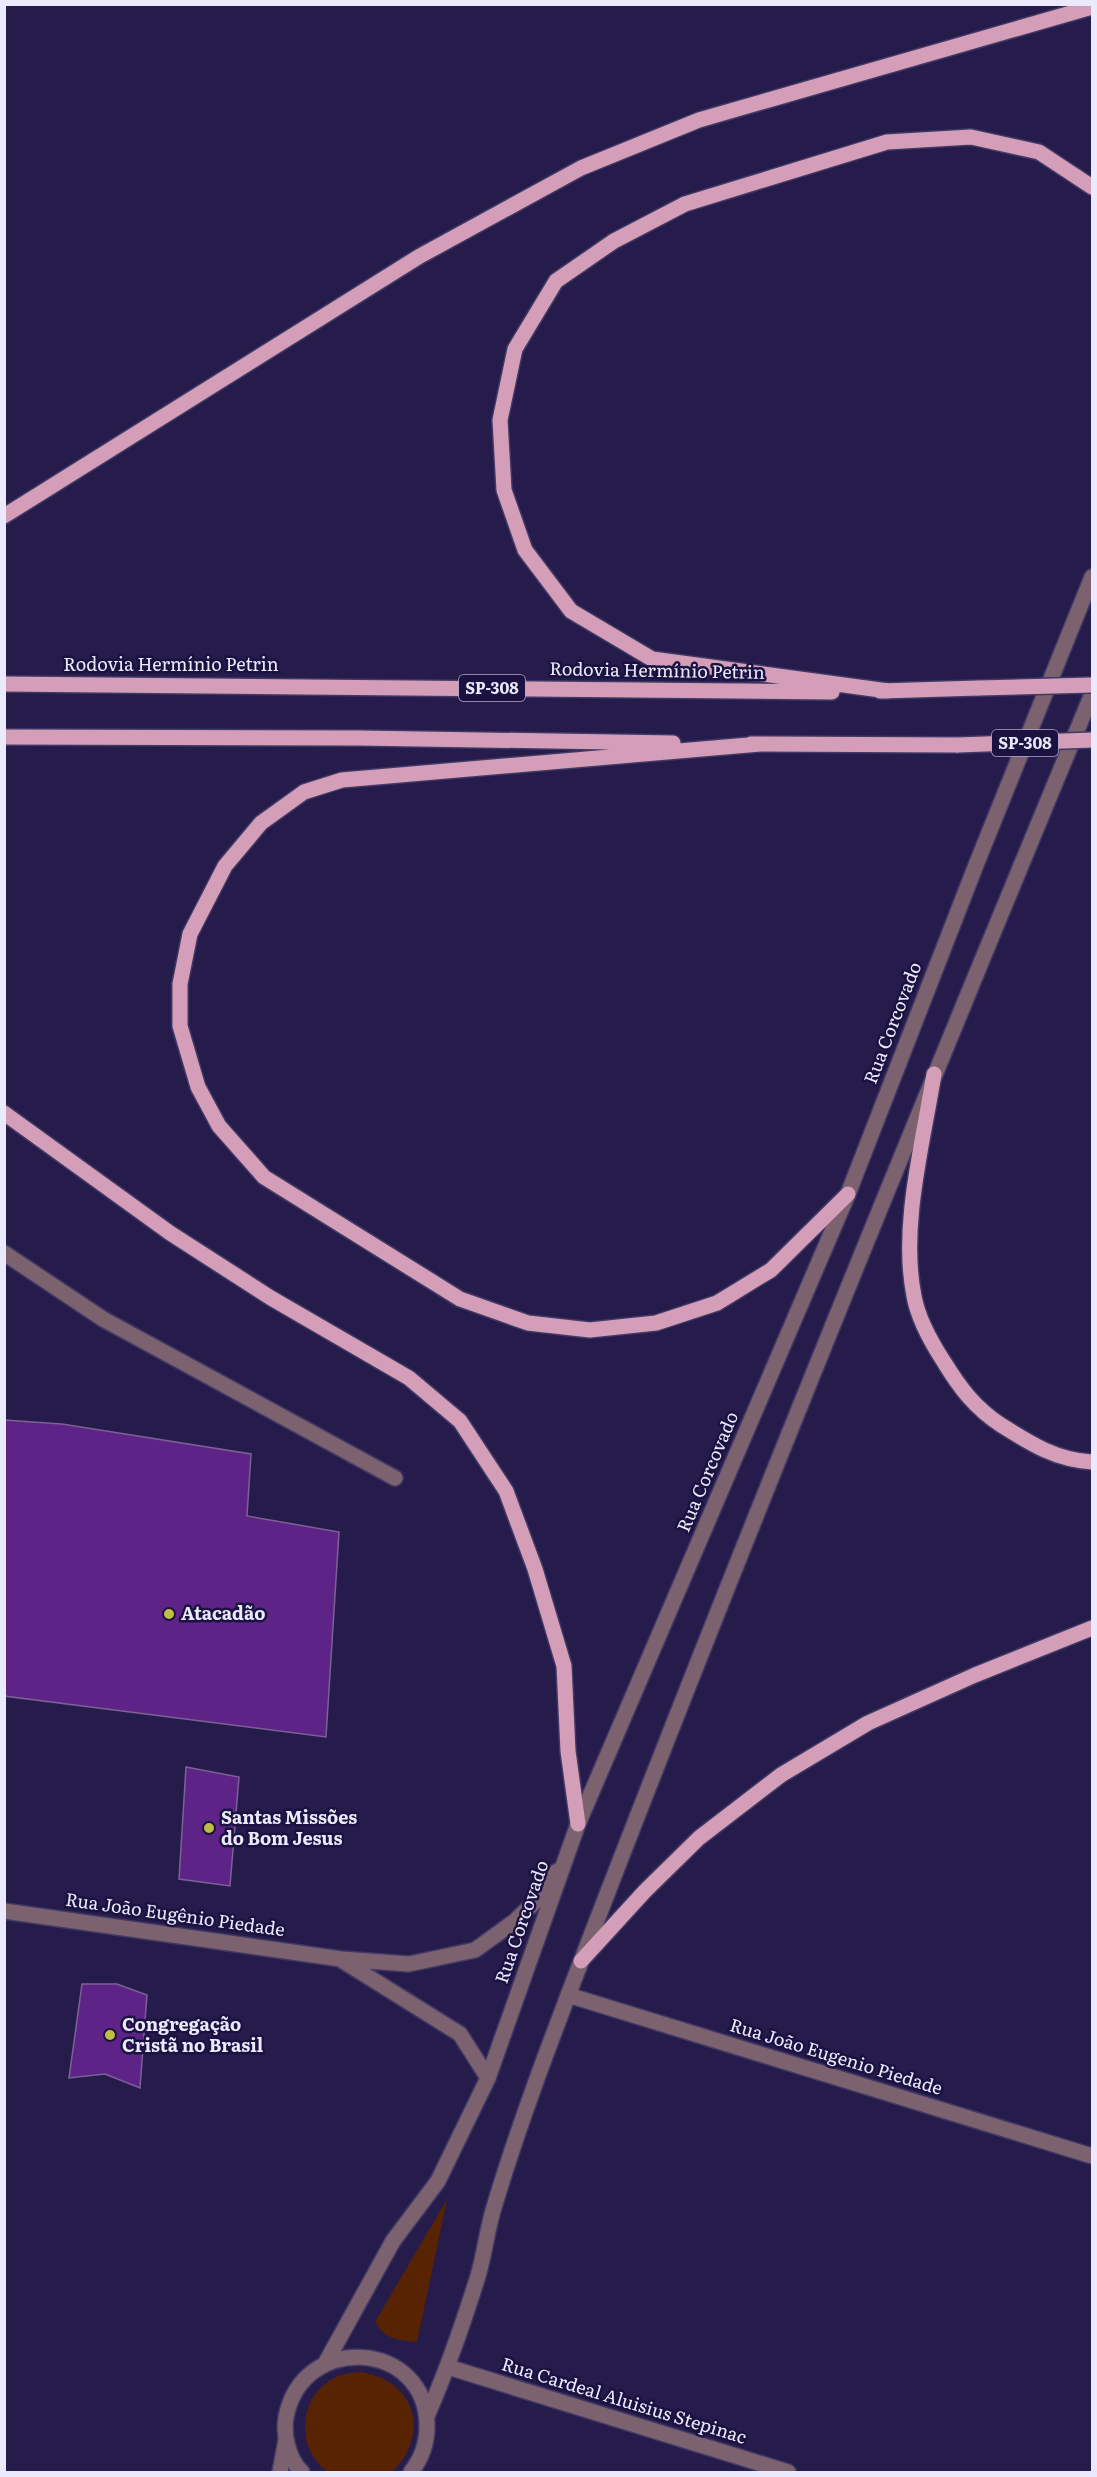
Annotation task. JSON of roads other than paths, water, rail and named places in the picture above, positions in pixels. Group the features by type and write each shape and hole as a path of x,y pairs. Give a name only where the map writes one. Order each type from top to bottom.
{"main road":[{"path":"4,516 420,256 581,168 699,120 1092,7"},
{"path":"888,691 652,659 571,611 525,550 504,490 500,420 515,350 556,281 614,241 685,204 887,142 971,137 1039,152 1092,187"},
{"name":"Rodovia Hermínio Petrin","path":"4,684 761,692 1092,685"},
{"name":"SP-308","path":"4,737 359,738 958,745 1092,740"},
{"path":"760,744 342,780 304,792 261,823 225,866 190,934 180,984 180,1026 198,1088 219,1126 264,1177 460,1299 528,1323 590,1330 656,1323 717,1303 771,1270 848,1194"},
{"path":"934,1074 911,1214 909,1250 914,1297 929,1339 962,1392 991,1419 1041,1451 1092,1462"},
{"path":"4,1113 170,1233 271,1298 409,1378 460,1421 506,1491 535,1569 564,1666 568,1751 578,1824"},
{"path":"581,1961 645,1891 699,1838 781,1775 868,1723 975,1675 1092,1628"}],"street":[{"name":"Rua Corcovado","path":"325,2364 393,2241 438,2181 488,2078 578,1824 848,1194 971,876 1092,577"},
{"path":"427,2416 448,2367 479,2273 492,2212 518,2129 581,1961 770,1481 934,1074 1092,694"},
{"path":"4,1253 103,1319 395,1478"},
{"name":"Rua João Eugênio Piedade","path":"4,1911 341,1959 409,1964 475,1950 516,1921 542,1896 564,1860"},
{"name":"Rua João Eugênio Piedade","path":"341,1959 459,2034 488,2078"},
{"name":"Rua João Eugenio Piedade","path":"568,1995 1092,2156"},
{"path":"302,2472 288,2448 285,2424 289,2402 301,2382 325,2364 340,2357 363,2356 385,2362 405,2375 419,2393 427,2416 427,2440 419,2462 411,2472"},
{"name":"Rua Cardeal Aluisius Stepinac","path":"448,2367 788,2472"},
{"path":"280,2472 286,2437"}],"place":[{"name":"Atacadão","path":"169,1614"},
{"name":"Santas Missões do Bom Jesus","path":"209,1828"},
{"name":"Congregação Cristã no Brasil","path":"110,2035"}]}
